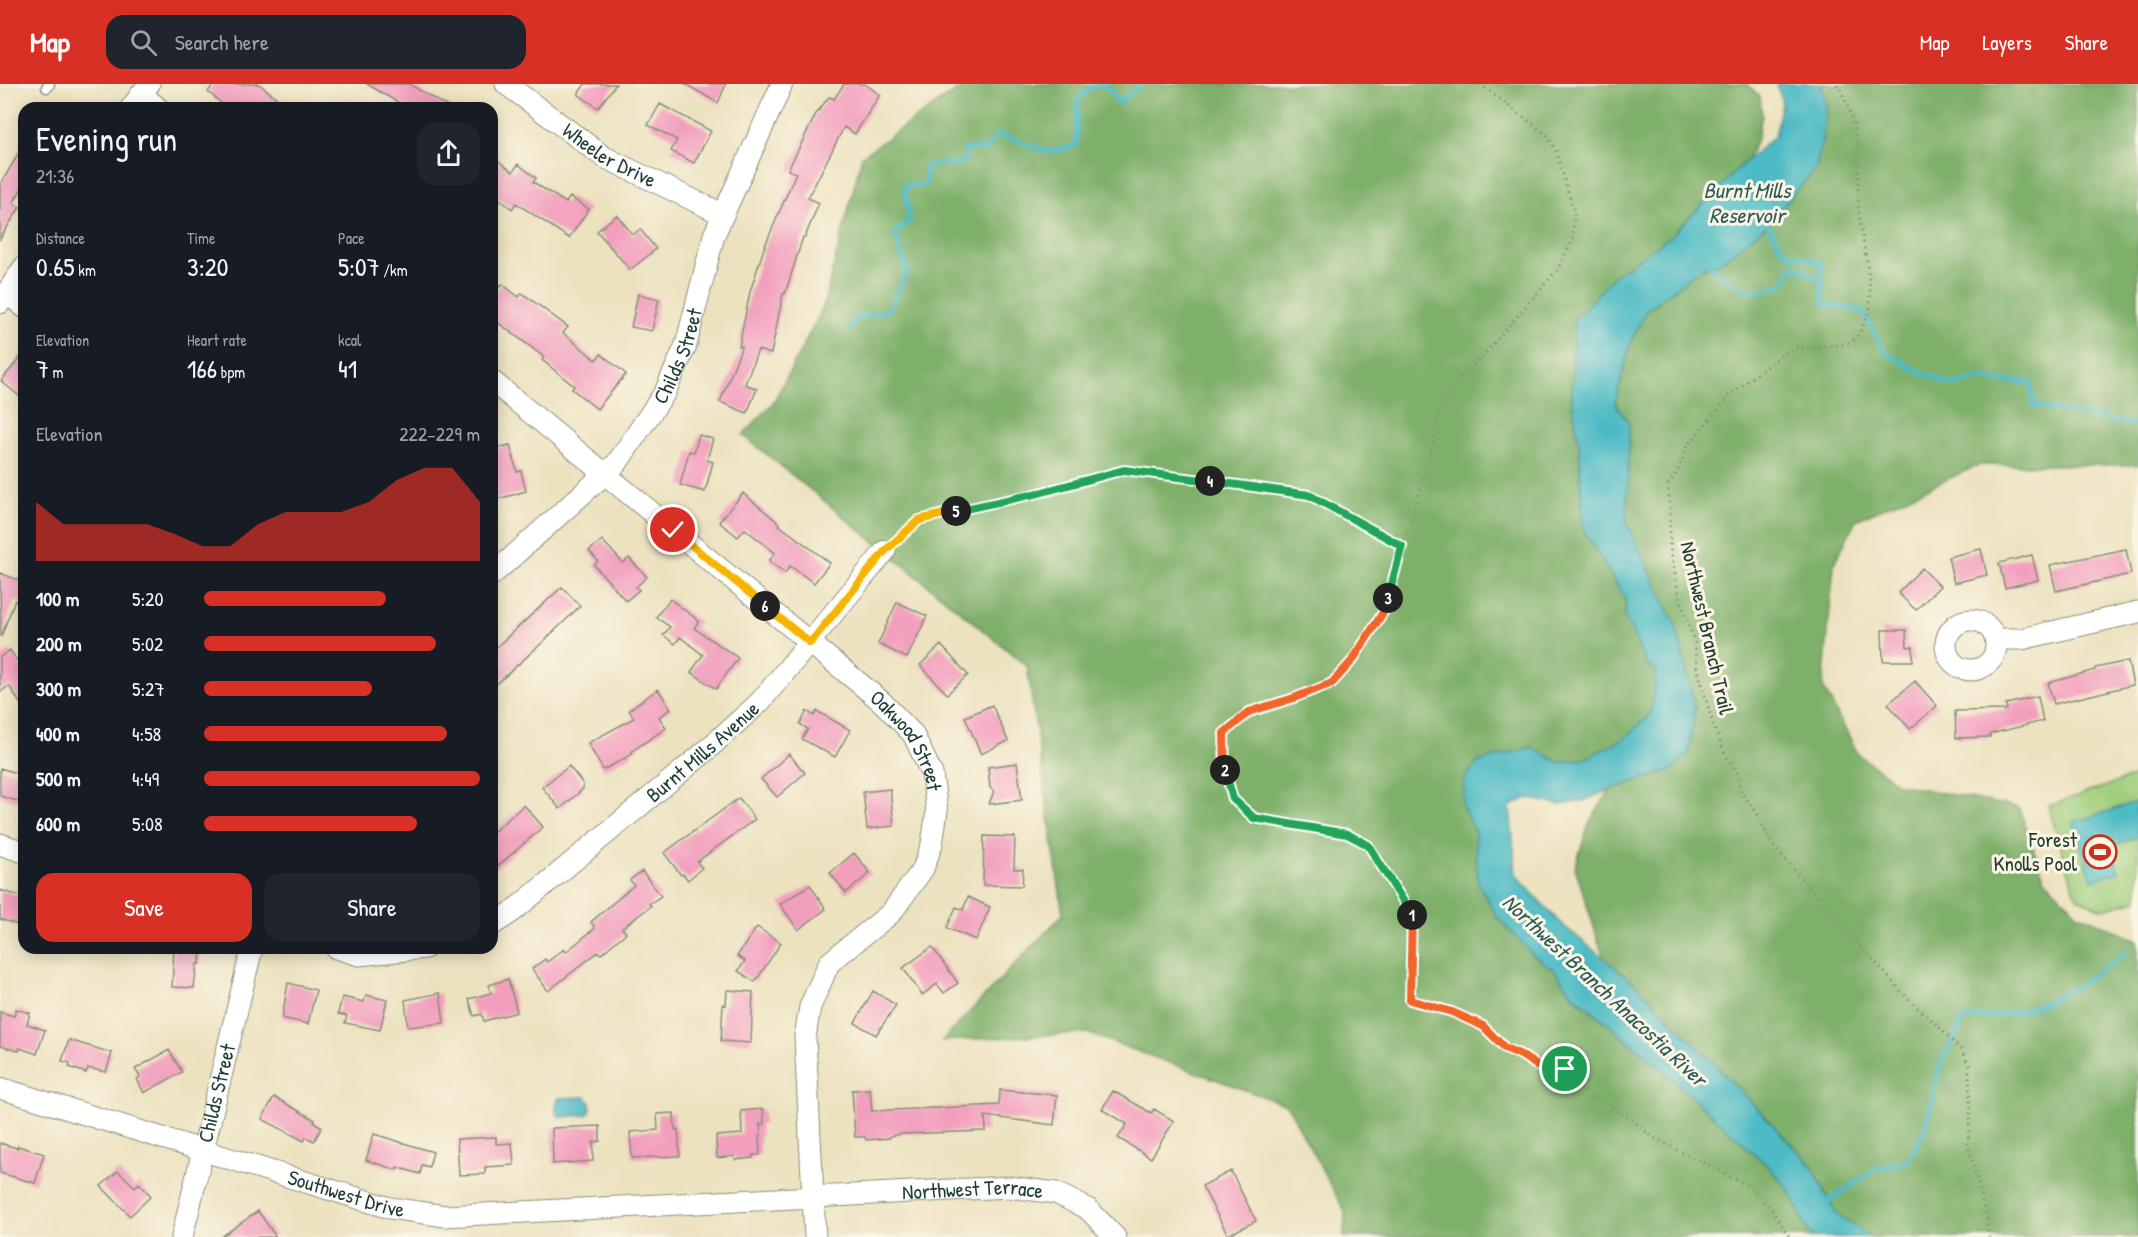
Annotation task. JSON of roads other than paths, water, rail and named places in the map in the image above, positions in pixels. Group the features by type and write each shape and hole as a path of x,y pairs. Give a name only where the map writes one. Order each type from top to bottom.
{"street":[{"name":"Wheeler Drive","path":"506,84 603,157 722,214"},
{"name":"Childs Street","path":"498,570 617,463 665,392 686,345 714,235 782,84"},
{"path":"18,276 3,298 18,304"},
{"name":"Oakwood Street","path":"498,386 882,702 913,734 932,774 937,811 932,844 923,869 891,913 829,963 810,1007 805,1036 815,1237"},
{"name":"Burnt Mills Avenue","path":"498,921 512,912 700,756 760,702 885,551"},
{"path":"1996,639 2022,639 2138,612"},
{"path":"0,844 18,850"},
{"name":"Childs Street","path":"182,1237 251,954"},
{"name":"Southwest Drive","path":"0,1088 390,1208 445,1216 813,1196"},
{"name":"Northwest Terrace","path":"813,1196 1009,1187 1056,1193 1088,1209 1115,1237"}],"water":[{"path":"1777,84 1821,84 1826,104 1816,168 1768,224 1718,264 1709,264 1698,270 1645,312 1631,341 1615,403 1629,423 1627,524 1676,626 1695,707 1689,753 1672,770 1611,789 1583,801 1561,805 1526,798 1510,807 1516,875 1559,922 1639,987 1736,1086 1813,1167 1835,1212 1870,1237 1814,1237 1808,1231 1789,1190 1769,1167 1665,1072 1574,995 1554,970 1533,955 1497,917 1478,883 1475,833 1463,807 1464,779 1478,762 1531,747 1560,763 1584,759 1624,739 1651,713 1656,670 1647,666 1625,617 1626,600 1583,529 1579,444 1572,399 1574,320 1615,275 1670,237 1747,160 1775,136 1782,103"},
{"path":"2136,802 2138,837 2111,846 2119,872 2092,880 2073,822"},
{"path":"586,1097 590,1102 591,1110 587,1115 560,1117 556,1113 559,1098"}],"waterway":[{"path":"849,331 855,318 889,310 907,272 895,233 910,220 904,186 925,185 927,166 965,162 965,149 986,149 999,134 1049,152 1076,145 1078,100 1093,85 1107,85 1119,103 1142,84"},
{"name":"Burnt Mills Reservoir","path":"1765,219 1784,252 1821,263 1823,304 1863,311 1884,351 1910,367 1952,385 1983,378 1994,381 2030,382 2034,406 2138,425"},
{"path":"1705,258 1725,279 1738,287 1751,291 1783,284 1794,265 1822,281"},
{"path":"1826,1203 1876,1169 1908,1161 1926,1127 1938,1071 1963,1019 2013,1013 2044,1003 2086,980 2126,952"}],"place":[{"name":"Forest Knolls Pool","path":"2100,852"}],"water label":[{"name":"Northwest Branch Anacostia River","path":"1605,990"}]}
